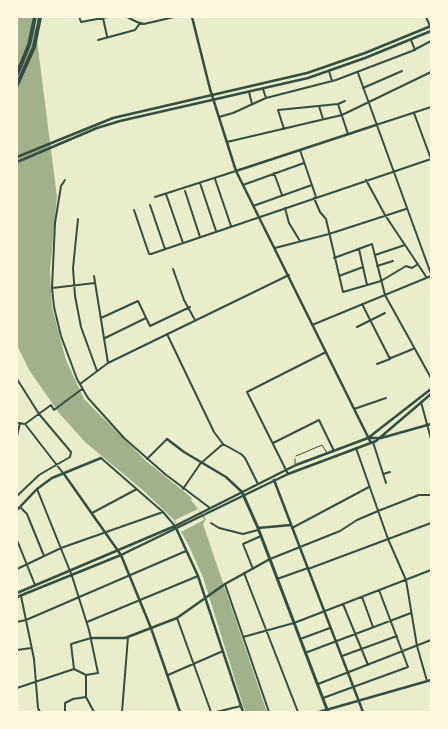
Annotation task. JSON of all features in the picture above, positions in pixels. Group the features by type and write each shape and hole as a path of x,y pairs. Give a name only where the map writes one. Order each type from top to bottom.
{"highway":[{"path":"17,74 29,45 35,17"},
{"path":"17,85 34,47 40,17"}],"main road":[{"path":"243,494 261,536 328,711"}],"street":[{"path":"80,17 80,22 108,17"},
{"path":"127,17 140,23 173,17"},
{"path":"192,17 213,99 236,171 289,275 368,438 372,443 386,483"},
{"path":"17,157 113,118 307,73 365,53 431,26 426,17"},
{"path":"103,18 107,37"},
{"path":"98,40 135,30 140,23"},
{"path":"17,162 97,128 120,121 213,99 263,89 329,71 431,31"},
{"path":"411,40 416,50"},
{"path":"219,117 233,113 266,98 332,81 416,50 431,41"},
{"path":"363,88 402,70"},
{"path":"329,71 332,81"},
{"path":"226,142 342,115 431,72"},
{"path":"312,325 427,278 431,275 358,73"},
{"path":"263,89 266,98"},
{"path":"249,92 252,104"},
{"path":"284,129 278,110 338,104 345,101"},
{"path":"338,104 348,134"},
{"path":"319,106 323,119"},
{"path":"155,197 215,179 431,107"},
{"path":"134,210 149,254 431,159 414,113"},
{"path":"300,150 320,212 326,219 343,292 381,281 406,266 412,268 418,264"},
{"path":"243,185 304,163"},
{"path":"274,174 282,195"},
{"path":"215,179 231,226"},
{"path":"65,180 61,186 55,222 52,288 54,307 61,336 82,389 88,398 124,438 183,489 210,508"},
{"path":"366,180 385,215 427,278"},
{"path":"200,183 217,231"},
{"path":"253,206 312,185"},
{"path":"185,191 200,237"},
{"path":"166,194 183,243"},
{"path":"150,204 165,249"},
{"path":"285,208 289,222 300,241"},
{"path":"275,248 329,234 406,209"},
{"path":"78,219 74,262 74,286 81,327 97,371"},
{"path":"334,258 372,244 385,295 413,349 420,356 431,378"},
{"path":"375,255 405,245"},
{"path":"359,249 367,285"},
{"path":"377,266 393,261"},
{"path":"339,276 364,267"},
{"path":"173,269 184,300 190,306 195,320"},
{"path":"80,384 108,363 289,275"},
{"path":"94,276 108,363"},
{"path":"52,288 95,283"},
{"path":"101,318 138,301 150,326 190,306"},
{"path":"362,304 389,357 391,358"},
{"path":"357,327 385,313"},
{"path":"105,338 146,318"},
{"path":"167,334 214,432 223,444 242,454 259,484"},
{"path":"377,364 413,349"},
{"path":"288,474 247,392 248,390 326,352"},
{"path":"17,379 39,414 71,452 70,457 56,463 38,475 17,495"},
{"path":"25,424 51,405 54,410 82,389"},
{"path":"17,593 202,517 259,484 296,465 368,438 431,390"},
{"path":"368,438 381,438 421,401 431,394"},
{"path":"354,409 386,398"},
{"path":"421,401 429,424 431,439"},
{"path":"273,443 319,420 334,451"},
{"path":"17,436 19,423 25,424 56,463 121,555 151,628 180,712"},
{"path":"17,598 121,555 210,508 297,470 372,443 381,438 429,424"},
{"path":"147,459 167,439 184,452 226,477 243,494"},
{"path":"183,489 203,462 223,444"},
{"path":"356,448 388,539 406,580 416,646 427,681"},
{"path":"17,510 37,489 52,478 101,458 163,512 176,527 198,576 243,712"},
{"path":"383,474 390,472"},
{"path":"274,480 363,712"},
{"path":"211,523 219,528 243,534 258,529 292,526 369,487"},
{"path":"17,688 74,669 86,675 98,673 87,622 79,597 37,489"},
{"path":"92,513 137,489"},
{"path":"74,669 71,644 91,638 128,637 177,618 225,584 270,560 340,531 357,520 378,511 419,495 431,495"},
{"path":"20,507 27,514 44,556"},
{"path":"17,569 61,548 163,512"},
{"path":"277,579 431,523"},
{"path":"253,569 243,544 261,536"},
{"path":"17,540 35,586"},
{"path":"17,622 26,620 187,551"},
{"path":"243,637 294,623 431,570"},
{"path":"244,573 298,712"},
{"path":"87,622 198,576"},
{"path":"225,584 269,712"},
{"path":"323,698 354,688 408,667 379,590"},
{"path":"21,596 31,648 38,708 40,712"},
{"path":"362,597 373,627"},
{"path":"344,604 368,665"},
{"path":"305,653 411,612"},
{"path":"177,618 210,712"},
{"path":"300,639 330,628"},
{"path":"342,656 396,636"},
{"path":"122,712 128,637"},
{"path":"318,684 431,640"},
{"path":"17,650 31,648"},
{"path":"168,675 223,651"},
{"path":"86,675 86,697 94,712"},
{"path":"319,712 328,711 358,700 431,680"},
{"path":"65,712 65,703 73,699 86,697"},
{"path":"216,712 241,706"}],"lane":[{"path":"296,456 322,445 328,454"},
{"path":"295,459 297,470"}],"shaded area":[{"path":"17,17 34,17 57,197 50,271 52,307 66,360 84,399 146,461 192,498 191,500 206,519 203,524 267,712 245,712 203,577 188,544 174,520 145,492 85,442 59,413 29,370 17,345"}],"pier":[{"path":"198,509 204,520 181,532 175,520"}]}
